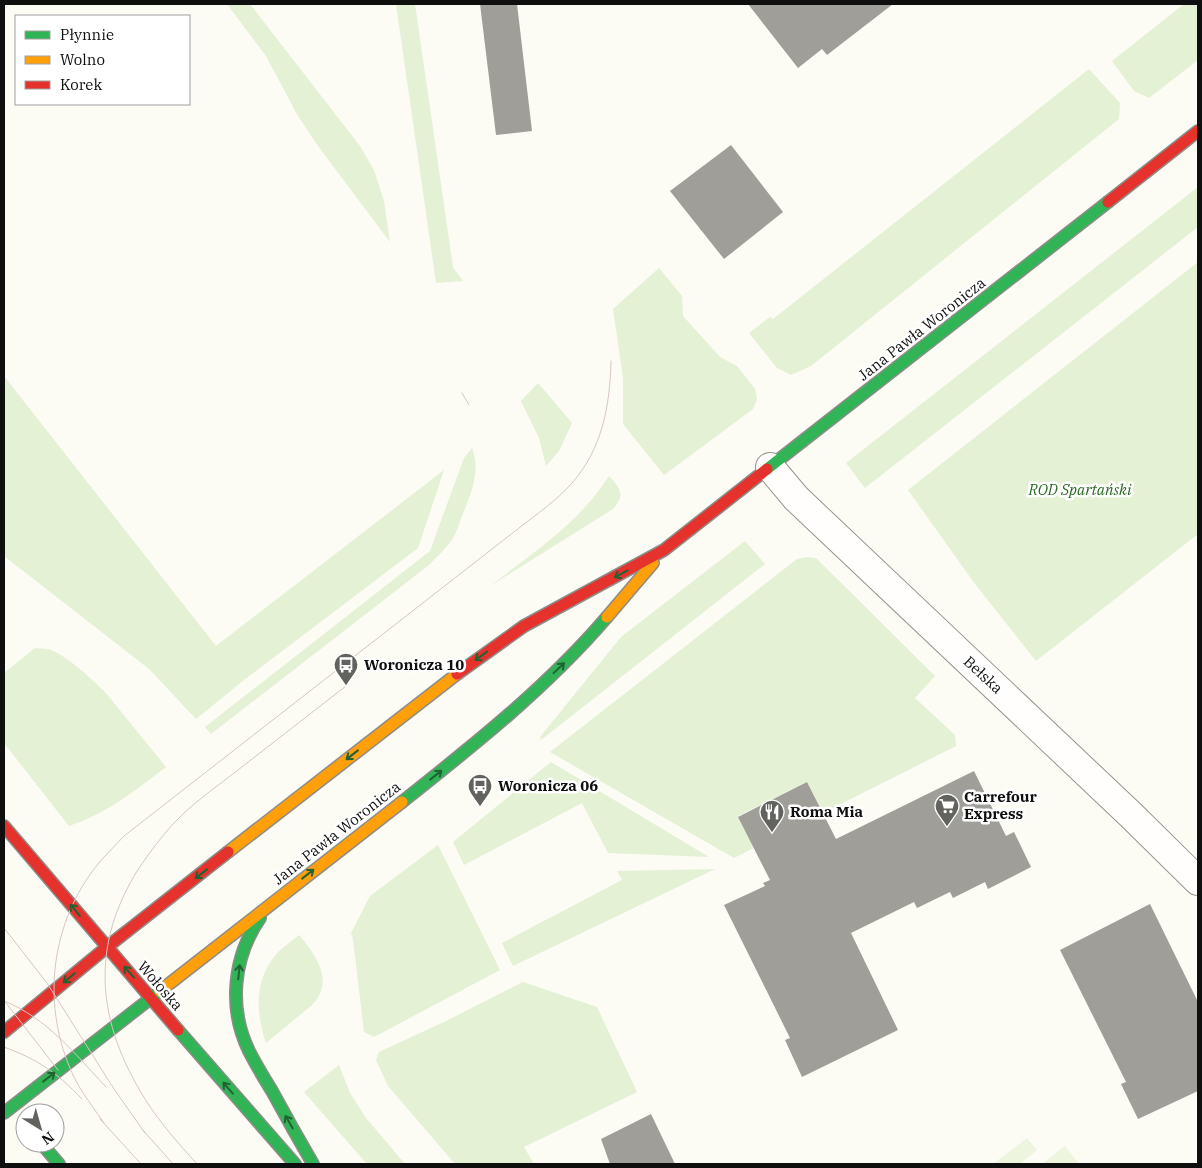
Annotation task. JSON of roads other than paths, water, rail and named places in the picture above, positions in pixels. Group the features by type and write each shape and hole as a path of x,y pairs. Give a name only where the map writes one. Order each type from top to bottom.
{"street":[{"name":"Jana Pawła Woronicza","path":"4,1032 107,947 500,642 524,626 664,550 1198,131"},
{"name":"Bełska","path":"770,467 796,498 1117,801 1198,881"},
{"name":"Jana Pawła Woronicza","path":"6,1107 151,998 474,746 584,644 664,550"},
{"name":"Wołoska","path":"4,826 295,1164"},
{"path":"270,904 254,924 245,944 239,965 237,1013 249,1051 313,1164"},
{"path":"50,1153 59,1164"}],"tram line":[{"path":"104,1123 73,1075 63,1049 57,1023 54,996 55,969 59,943 67,917 79,892 94,869 124,836 566,490 591,456 597,441 609,394 611,361"},
{"path":"462,393 469,405"},
{"path":"197,1164 170,1133 145,1099 129,1070 117,1042 109,1013 105,984 106,956 112,927 123,897 139,868 174,823 205,795 346,686"},
{"path":"4,928 47,983 114,1089 145,1133"},
{"path":"4,1001 34,1017 47,1027 60,1038 106,1087"},
{"path":"6,1003 58,1070"},
{"path":"4,1047 37,1062 64,1081 82,1099"},
{"path":"100,1119 141,1164"},
{"path":"142,1129 173,1164"}],"place":[{"name":"Woronicza 10","path":"346,686"},
{"name":"Woronicza 06","path":"480,807"},
{"name":"Carrefour Express","path":"947,827"},
{"name":"Roma Mia","path":"772,833"}],"park label":[{"name":"ROD Spartański","path":"1080,490"}]}
